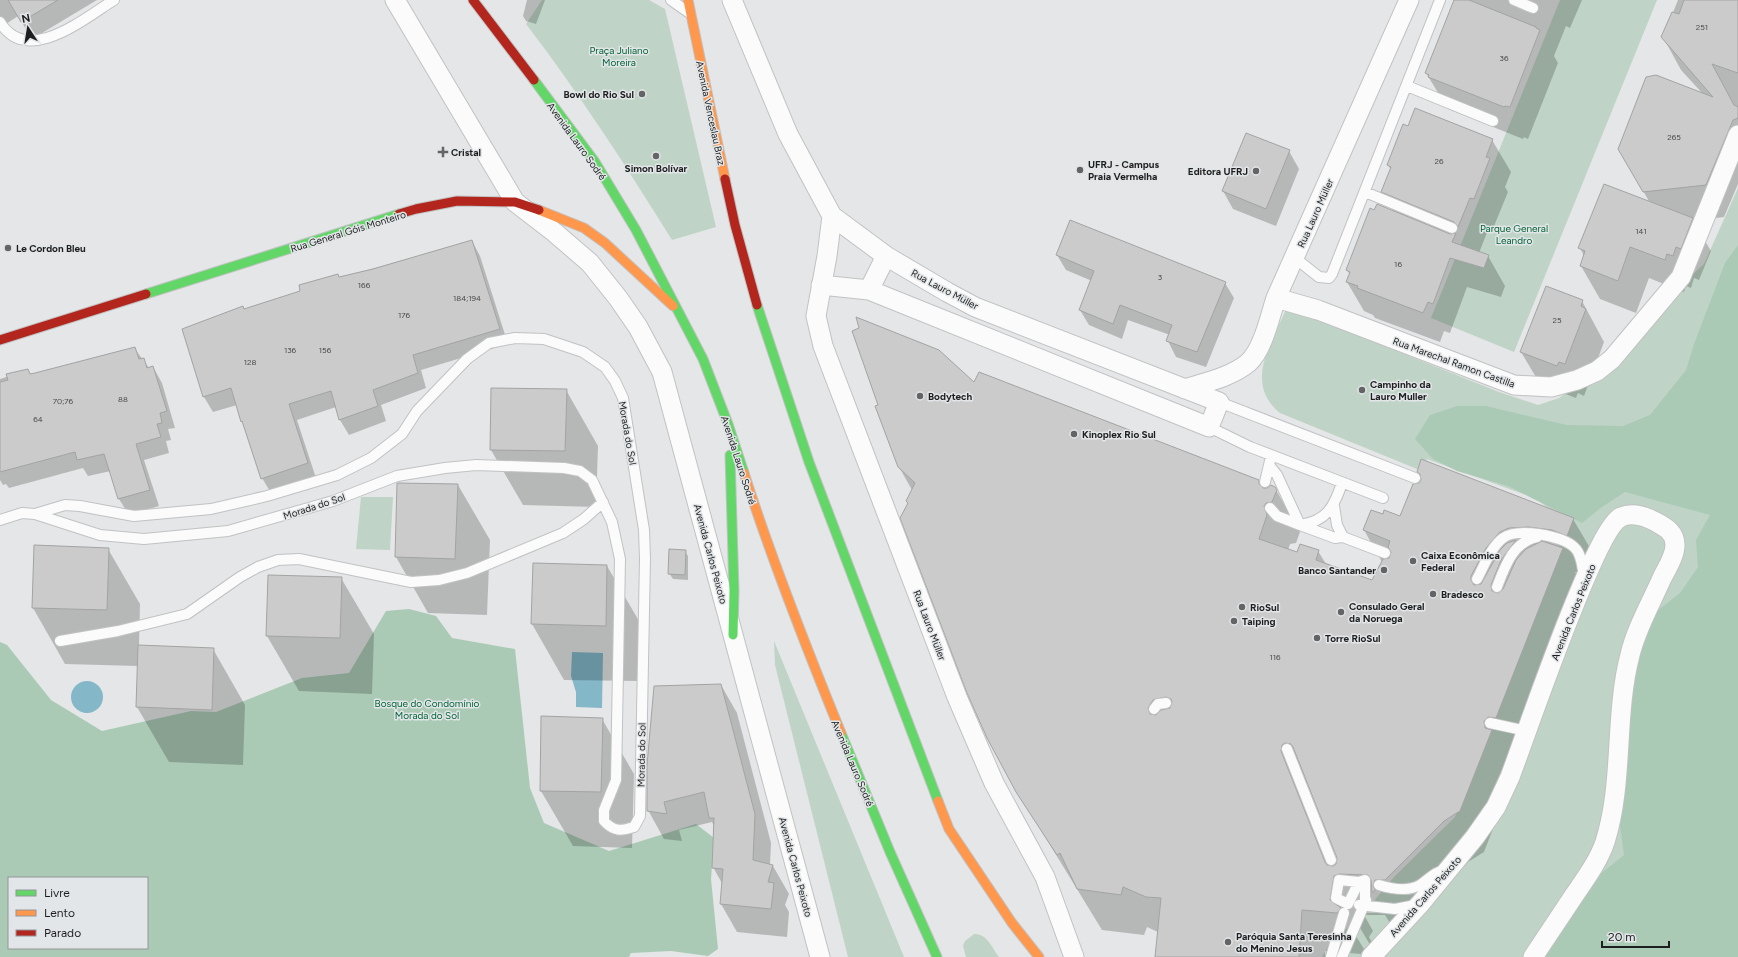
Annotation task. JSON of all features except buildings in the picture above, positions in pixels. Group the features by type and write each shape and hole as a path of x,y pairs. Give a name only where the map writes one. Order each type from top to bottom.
{"main road":[{"name":"Avenida Lauro Sodré","path":"473,0 595,162 636,230 674,306 703,359 728,424 766,542 808,653 893,859 937,957"},
{"name":"Avenida Venceslau Braz","path":"688,0 689,14 735,225 755,299 809,462 949,829 1012,923 1039,957"},
{"name":"Rua General Góis Monteiro","path":"0,340 416,209 457,202 515,202 562,218 584,228 605,244 674,306"},
{"path":"728,424 734,591 733,635"}],"street":[{"path":"395,0 515,202"},
{"name":"Rua Lauro Müller","path":"732,0 788,134 832,216 886,256 975,307 1219,402"},
{"name":"Rua Lauro Müller","path":"1185,389 1230,374 1249,362 1258,349 1276,298 1409,0"},
{"name":"Rua Marechal Ramon Castilla","path":"1276,298 1318,310 1514,385 1551,387 1577,380 1597,371 1612,359 1681,277 1738,135"},
{"name":"Avenida Carlos Peixoto","path":"515,202 554,232 590,263 618,298 638,327 662,372 820,957"},
{"name":"Rua Lauro Müller","path":"832,216 816,316 823,346 957,697 994,782 1046,877 1074,957"},
{"path":"869,290 886,256"},
{"path":"821,284 869,290 997,340 1210,427 1219,402"},
{"path":"997,340 1005,318"},
{"name":"Avenida Carlos Peixoto","path":"1372,957 1450,868 1475,837 1496,807 1510,777 1584,578 1610,526 1621,517 1633,515 1645,516 1668,528 1674,537 1675,545 1672,557 1642,622 1630,655 1624,689 1613,811 1604,844 1590,872 1533,957"}],"lane":[{"path":"0,22 4,29 19,40 37,41 57,35 114,0"},
{"path":"671,0 689,14"},
{"path":"1295,258 1319,277 1329,278 1335,269 1440,0"},
{"path":"1514,0 1533,8"},
{"path":"1407,86 1493,121"},
{"path":"1365,192 1452,228"},
{"name":"Morada do Sol","path":"0,520 22,513 36,514 100,535 144,539 228,530 333,501 397,476 445,468 476,465 564,468 580,471 592,480 603,502 612,522 620,559 616,780 604,810 604,821 610,828 620,831 634,827 640,816 642,805 644,530 622,398 615,381 605,367 583,352 544,339 515,338 488,343 467,359 417,411 402,434 371,458 337,474 267,496 211,509 134,516 80,506 65,505 36,514"},
{"name":"Rua Lauro Müller","path":"1219,402 1415,478"},
{"path":"1210,427 1250,447 1270,460 1383,498"},
{"path":"1265,482 1270,460"},
{"path":"1270,460 1300,525"},
{"path":"1342,483 1334,506 1337,525 1343,537"},
{"path":"60,641 118,631 187,614 240,577 258,567 278,560 299,559 411,582 439,580 467,573 563,533 584,519 603,502"},
{"path":"1300,525 1318,520 1334,506"},
{"path":"1270,508 1277,516 1335,538 1343,537 1385,553"},
{"path":"1477,579 1492,550 1503,538 1521,532 1563,541 1576,548 1581,559 1584,578"},
{"path":"1497,587 1515,549 1527,539 1542,536"},
{"path":"1154,709 1158,704 1166,702"},
{"path":"1490,723 1527,731"},
{"path":"1287,749 1331,860"},
{"path":"1379,886 1392,889 1406,889 1418,886 1438,871 1450,868"},
{"path":"1366,880 1339,880 1336,899 1348,904 1362,899 1395,909 1420,904"},
{"path":"1362,899 1366,880"},
{"path":"1342,957 1362,899 1366,880"},
{"path":"1331,957 1344,913"}],"green space":[{"name":"Praça Juliano Moreira","path":"542,0 649,0 665,9 716,227 672,240 602,130 565,76 526,24"},
{"name":"Parque General Leandro","path":"1560,0 1657,0 1514,352 1431,318"},
{"path":"1738,188 1738,957 1322,957 1332,939 1357,921 1394,877 1455,817 1565,531 1563,520 1540,502 1526,495 1427,459 1422,471 1280,413 1269,401 1263,388 1262,375 1268,348 1287,307 1499,392 1538,405 1559,398 1580,382 1636,326 1704,264"},
{"path":"1738,245 1738,957 1531,957 1579,891 1624,855 1617,803 1632,662 1657,611 1680,593 1698,567 1696,540 1710,515 1625,492 1602,507 1582,523 1508,486 1457,471 1433,459 1415,439 1430,415 1457,406 1486,406 1567,425 1623,426 1650,415 1686,370 1694,344 1725,263"},
{"path":"361,497 393,497 390,550 356,549"},
{"name":"Bosque do Condomínio Morada do Sol","path":"409,609 436,616 452,638 515,649 530,788 544,823 609,851 696,824 714,838 711,879 718,949 708,956 671,951 631,953 629,957 0,957 0,642 7,645 51,700 102,731 191,711 216,712 302,678 349,673 386,611"},
{"path":"774,641 904,957 848,957 775,665"},
{"path":"974,934 979,934 986,938 999,957 966,957 963,946 965,941"}],"water":[{"path":"572,652 603,653 602,708 576,707 576,692 571,676"},
{"path":"87,681 93,682 100,688 103,697 102,703 96,710 87,713 81,712 74,706 71,697 72,691 78,684"}],"traffic: fast":[{"path":"534,80 595,162 636,230 703,359 728,424 744,473"},
{"path":"146,294 399,214"},
{"path":"757,305 809,462 938,801"},
{"path":"730,455 734,591 733,635"},
{"path":"841,733 890,852 937,957"}],"traffic: slow":[{"path":"688,0 725,179"},
{"path":"539,210 584,228 605,243 673,306"},
{"path":"744,473 790,604 841,733"},
{"path":"938,801 949,829 1012,923 1039,957"}],"traffic: jam":[{"path":"473,0 534,80"},
{"path":"725,179 735,225 757,305"},
{"path":"399,214 457,201 515,202 539,210"},
{"path":"0,340 146,294"}],"place":[{"name":"Bowl do Rio Sul","path":"642,94"},
{"name":"Cristal","path":"443,152"},
{"name":"Simon Bolívar","path":"656,156"},
{"name":"UFRJ - Campus Praia Vermelha","path":"1080,170"},
{"name":"Editora UFRJ","path":"1256,171"},
{"name":"Le Cordon Bleu","path":"8,248"},
{"name":"Campinho da Lauro Muller","path":"1362,390"},
{"name":"Bodytech","path":"920,396"},
{"name":"Kinoplex Rio Sul","path":"1074,434"},
{"name":"Caixa Econômica Federal","path":"1413,561"},
{"name":"Banco Santander","path":"1384,570"},
{"name":"Bradesco","path":"1433,594"},
{"name":"RioSul","path":"1242,607"},
{"name":"Consulado Geral da Noruega","path":"1341,612"},
{"name":"Taiping","path":"1234,621"},
{"name":"Torre RioSul","path":"1317,638"},
{"name":"Paróquia Santa Teresinha do Menino Jesus","path":"1228,942"}]}
